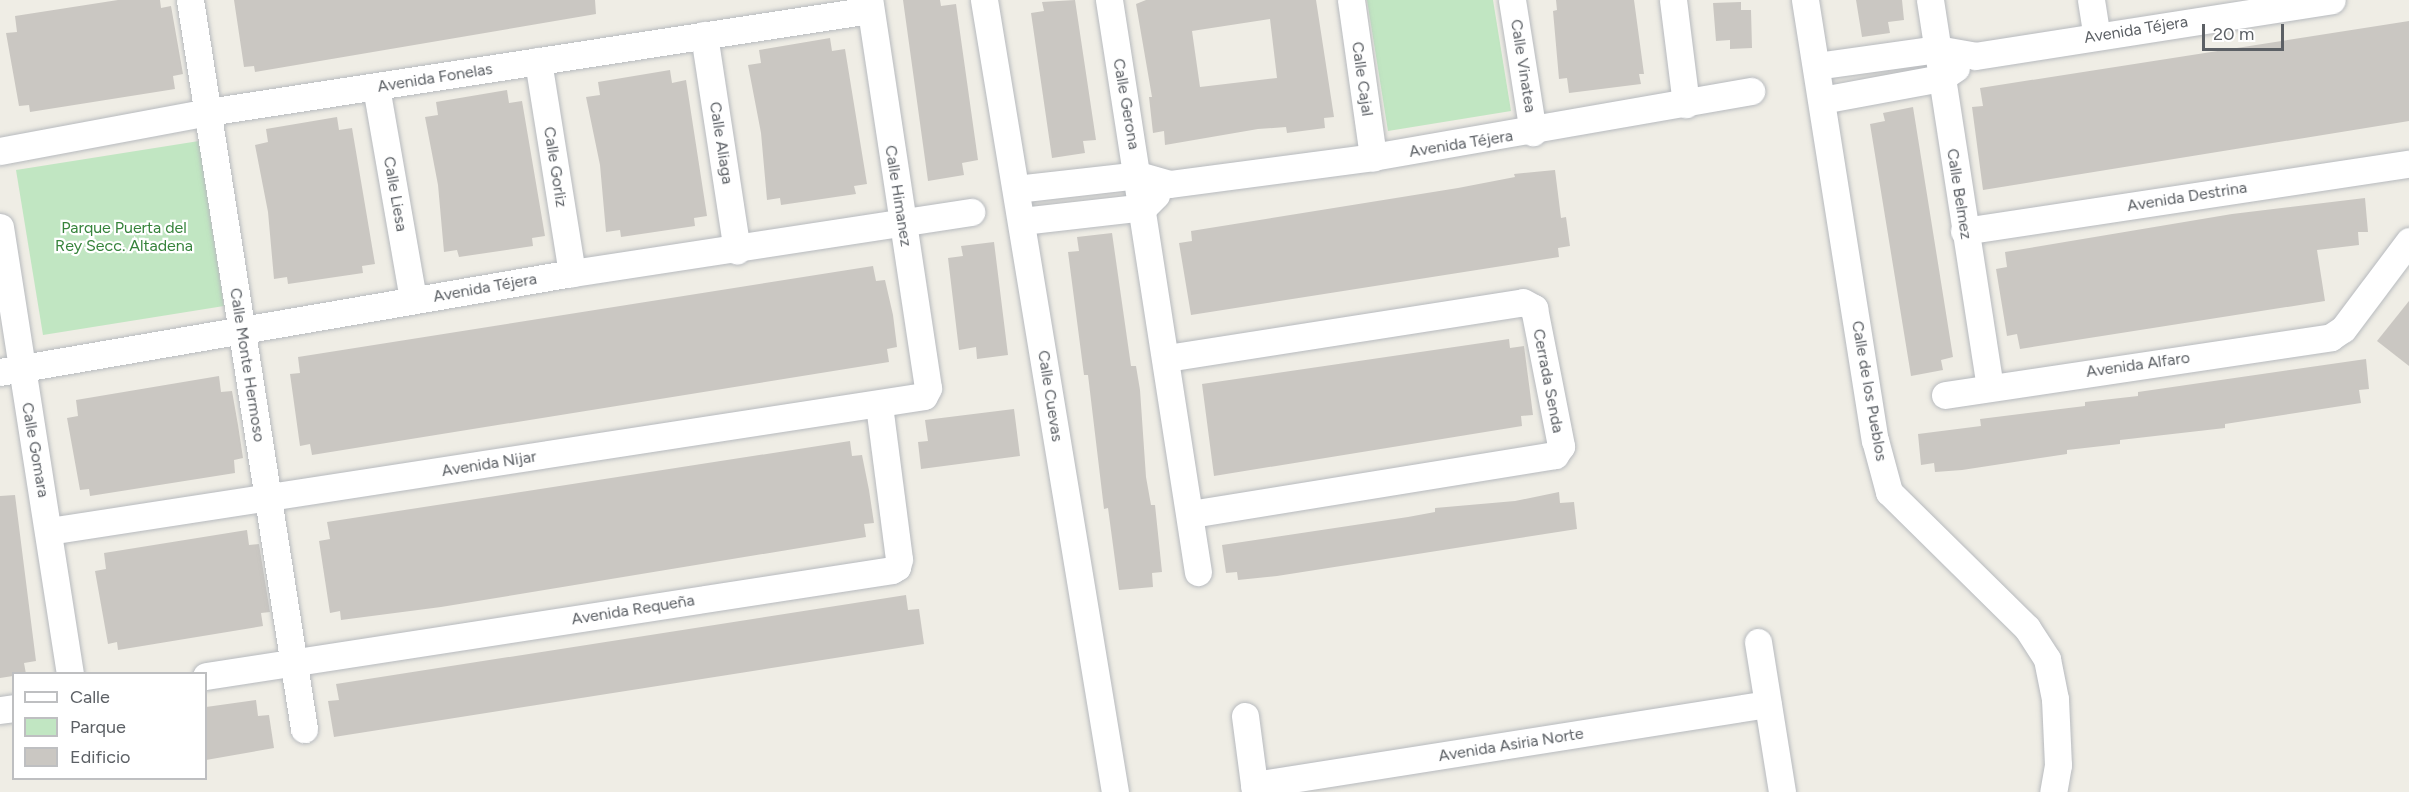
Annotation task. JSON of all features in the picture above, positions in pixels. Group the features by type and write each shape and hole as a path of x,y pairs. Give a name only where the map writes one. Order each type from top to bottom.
{"street":[{"name":"Calle Monte Hermoso","path":"190,0 304,729"},
{"name":"Calle Cuevas","path":"984,0 1115,792"},
{"name":"Calle Gerona","path":"1109,0 1144,207"},
{"name":"Calle Cajal","path":"1351,0 1374,157"},
{"name":"Calle Vinatea","path":"1512,0 1533,132"},
{"path":"1673,0 1686,104"},
{"name":"Calle de los Pueblos","path":"1805,0 1875,440 1889,492 2027,628 2047,659 2055,699 2058,765 2053,792"},
{"name":"Calle Belmez","path":"1930,0 1990,387"},
{"path":"2091,0 2097,36"},
{"name":"Avenida Téjera","path":"1816,66 1937,49 1975,56 2260,6 2332,0"},
{"name":"Avenida Fonelas","path":"0,151 208,112 704,35 870,5"},
{"name":"Calle Himanez","path":"870,5 927,393"},
{"name":"Calle Aliaga","path":"704,35 737,250"},
{"name":"Avenida Téjera","path":"1822,100 1941,78 1975,56"},
{"name":"Calle Gorliz","path":"538,61 572,273"},
{"name":"Calle Liesa","path":"376,87 413,300"},
{"name":"Avenida Téjera","path":"1016,189 1138,175 1169,184 1374,157 1533,132 1751,91"},
{"name":"Avenida Destrina","path":"1964,231 2409,164"},
{"path":"1022,221 1144,207 1169,184"},
{"path":"1144,207 1198,572"},
{"name":"Avenida Téjera","path":"10,371 242,328 572,273 737,250 970,212"},
{"name":"Calle Gomara","path":"0,227 10,371 49,531 70,672"},
{"name":"Avenida Alfaro","path":"1945,395 2331,337 2343,328 2409,242"},
{"name":"Cerrada Senda","path":"1167,358 1523,302 1534,308 1562,446 1555,455 1190,514"},
{"name":"Avenida Nijar","path":"49,531 879,405 927,393"},
{"name":"Avenida Requeña","path":"207,676 892,570 897,567 899,559 879,405"},
{"path":"1758,642 1782,792"},
{"name":"Avenida Asiria Norte","path":"1254,788 1768,705"},
{"path":"1245,716 1254,788"}],"green space":[{"path":"1367,0 1493,0 1511,111 1388,131"},
{"name":"Parque Puerta del Rey Secc. Altadena","path":"199,141 224,306 43,335 16,170"}],"building":[{"path":"118,0 160,0 161,8 171,6 183,74 173,76 175,89 30,112 29,105 19,106 6,33 17,32 15,16"},
{"path":"234,0 595,0 596,14 255,72 254,66 244,67"},
{"path":"903,0 940,0 941,6 956,4 978,160 962,163 964,175 928,181"},
{"path":"1075,0 1096,140 1083,141 1085,153 1052,158 1031,13 1044,11 1042,2"},
{"path":"1146,0 1316,0 1334,117 1324,118 1325,128 1287,133 1286,127 1258,129 1165,145 1164,131 1153,133 1149,97 1152,97 1136,4","holes":["1270,19 1277,78 1200,87 1192,31"]},
{"path":"1556,0 1634,0 1644,74 1639,74 1641,84 1569,93 1567,78 1559,79 1553,11 1557,10"},
{"path":"1856,0 1902,0 1904,20 1888,22 1890,33 1862,37"},
{"path":"1741,2 1741,10 1751,10 1752,48 1730,49 1730,40 1716,41 1713,3"},
{"path":"2409,21 2409,121 1983,190 1972,107 1983,106 1980,88"},
{"path":"830,38 832,51 845,49 867,184 854,186 856,194 781,205 780,198 767,200 761,133 748,65 761,63 759,50"},
{"path":"670,70 672,83 686,80 707,216 694,218 695,226 621,237 620,230 606,232 600,165 586,97 600,95 598,82"},
{"path":"507,90 509,103 522,101 545,236 532,238 533,246 459,257 457,250 444,252 438,185 425,117 438,115 436,102"},
{"path":"1913,107 1953,357 1941,360 1943,370 1911,376 1870,124 1885,121 1883,113"},
{"path":"337,117 339,130 352,128 375,264 362,266 363,273 288,284 287,277 274,279 268,212 255,145 268,142 266,129"},
{"path":"1555,170 1561,218 1566,217 1570,246 1558,248 1559,257 1191,315 1179,243 1192,241 1191,231 1458,188 1515,177 1514,174"},
{"path":"2365,198 2368,232 2358,232 2359,245 2317,250 2325,301 2020,349 2017,334 2007,336 1996,269 2007,267 2005,252 2232,214"},
{"path":"1112,233 1131,366 1136,366 1140,390 1146,477 1151,505 1155,505 1162,572 1152,573 1153,587 1119,590 1108,508 1104,509 1088,375 1084,375 1068,252 1079,251 1077,237"},
{"path":"994,242 1008,355 977,359 976,347 959,350 948,258 963,256 961,246"},
{"path":"873,266 876,281 885,280 893,315 897,347 887,349 889,362 312,455 310,444 300,446 290,374 300,373 298,357"},
{"path":"2409,301 2409,366 2377,341"},
{"path":"1509,339 1510,348 1524,346 1533,415 1521,416 1522,426 1214,476 1202,384"},
{"path":"2366,359 2369,389 2359,390 2361,403 2225,424 2225,428 2120,440 2120,444 2067,450 2067,454 1962,470 1935,472 1934,463 1921,465 1918,434 1981,426 1980,419 2085,406 2085,402 2138,396 2138,392"},
{"path":"219,376 221,392 232,391 238,425 243,458 234,460 235,473 90,496 89,489 80,490 67,418 78,416 76,400"},
{"path":"1014,409 1020,456 921,469 918,442 928,441 925,420"},
{"path":"850,441 852,456 862,455 869,490 874,523 864,524 866,537 441,607 341,620 340,611 330,613 319,541 330,539 327,522"},
{"path":"1559,492 1560,503 1574,502 1577,529 1277,576 1238,580 1237,572 1226,573 1222,545 1408,517 1435,512 1435,508 1515,501"},
{"path":"15,495 36,661 24,663 26,672 12,672 12,676 0,678 0,496"},
{"path":"247,530 249,545 259,544 270,612 261,613 263,626 118,650 117,642 108,644 95,571 106,569 104,553"},
{"path":"906,595 908,610 919,609 924,644 334,737 328,701 339,700 336,684"},
{"path":"256,700 258,716 269,715 274,748 207,760 207,707"}]}
